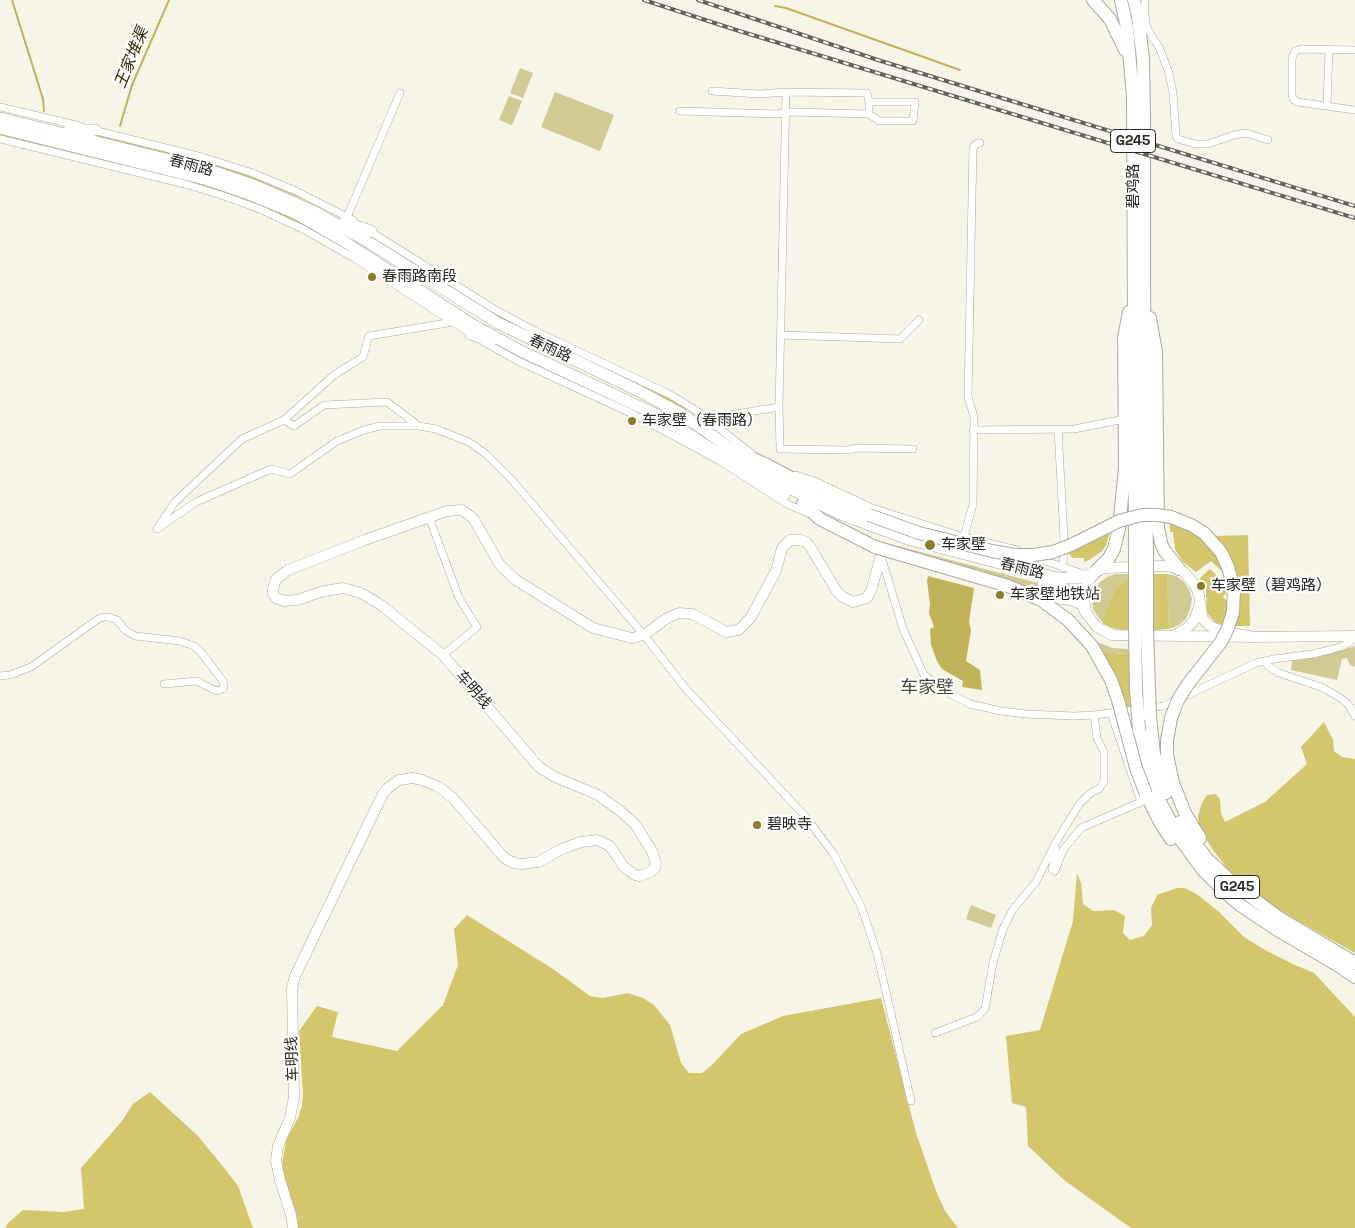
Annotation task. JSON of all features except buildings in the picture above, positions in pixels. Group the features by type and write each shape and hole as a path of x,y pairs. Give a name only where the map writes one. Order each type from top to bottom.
{"highway":[{"path":"1093,0 1103,10 1116,29 1131,69"},
{"name":"碧鸡路","path":"1121,0 1127,28 1133,96 1139,282"},
{"name":"碧鸡路","path":"1134,0 1143,59 1144,111 1139,282"},
{"path":"1138,17 1139,0"},
{"path":"1094,573 1110,558 1119,528 1125,468 1124,338 1139,282"},
{"path":"1139,282 1156,352 1159,536 1168,556 1179,569"},
{"name":"G245","path":"1139,282 1141,630 1136,689 1139,730 1148,771 1170,822 1191,854 1276,929 1355,977"},
{"path":"731,449 869,515 919,533 1015,555 1053,552 1120,521 1142,515 1157,514 1171,517 1185,521 1198,528 1216,546 1228,566 1234,589 1233,612 1221,642 1178,700 1171,718 1167,741 1173,783 1185,813 1231,890"},
{"path":"804,504 820,519 878,551 1008,586 1041,600 1068,620 1092,646 1111,680 1145,798 1179,850 1200,874 1231,890"},
{"name":"G245","path":"1141,630 1157,767 1170,802 1183,827 1231,890 1355,963"}],"main road":[{"name":"春雨路","path":"0,118 206,169 254,185 313,211 370,243 498,323 641,392 680,413 773,478 811,500 843,515 894,535 1057,578 1075,579 1094,573"},
{"name":"春雨路","path":"0,128 191,175 266,200 315,223 490,335 630,401 804,504 888,540 1057,585 1077,598 1086,613"},
{"path":"49,130 95,130"},
{"path":"313,211 371,231"},
{"path":"471,334 521,350"},
{"path":"689,435 720,461"},
{"name":"车明线","path":"293,1228 276,1161 278,1146 290,1118 294,1097 292,988 295,976 371,817 388,788 399,780 407,778 422,780 439,787 454,798 500,854 514,862 522,864 538,862 562,849 581,842 597,840 610,846 624,867 631,873 640,876 646,875 655,866 652,851 635,824 598,794 555,777 540,767 443,655 381,605 349,588 338,588 290,602 276,598 273,589 276,579 288,570 364,540 456,509 468,513 478,526 500,565 516,580 593,628 624,638 638,638 644,635"},
{"path":"644,635 667,618 680,613 693,614 726,632 732,632 742,627 751,616 776,571 782,548 790,540 806,542 841,596 854,602 867,598 871,591 878,551"},
{"path":"1254,637 1221,631 1210,626 1203,619 1195,585 1179,569 1162,566 1117,566 1094,573 1085,591 1086,613 1097,627 1112,635 1254,637 1355,637"},
{"path":"1174,635 1187,628 1194,621 1200,601"}],"street":[{"path":"1145,0 1147,28 1160,49 1169,73 1173,93 1176,136 1178,139 1195,144 1208,144 1246,133 1268,140"},
{"path":"1355,50 1298,49 1292,58 1293,99 1297,102 1355,110"},
{"path":"1327,106 1329,50"},
{"path":"712,91 759,94 786,92 867,93 869,114"},
{"path":"786,92 779,407 780,449 913,449"},
{"path":"347,217 400,93"},
{"path":"680,111 869,114 879,121 913,121 915,102 869,102"},
{"path":"0,107 202,157 250,172 296,191 371,231 494,309 541,334 650,384 694,409 765,464 814,481 870,507 964,537 1017,550 1083,574 1094,573"},
{"path":"0,139 185,184 262,210 303,229 354,258 471,334 509,356 633,414 720,461 787,504 820,519"},
{"path":"964,537 972,504 974,418 968,397 974,148 976,144 980,143"},
{"path":"781,335 900,339 920,320"},
{"path":"453,322 369,336 363,357 334,375 284,420 242,439 175,502 157,529 196,502 271,469 290,474 323,450 350,435 380,426 419,426 450,433 469,442 486,454 512,480 644,635 686,689 806,816 843,870 861,906 878,953 912,1101"},
{"path":"284,420 294,426 324,405 387,402 419,426"},
{"path":"714,425 729,415 779,407"},
{"path":"973,430 1074,429 1125,419"},
{"path":"1058,429 1064,539 1063,568"},
{"path":"429,517 459,598 477,627 443,655"},
{"path":"878,551 1035,597 1069,600 1081,607 1086,613"},
{"path":"878,551 903,629 912,653 924,675 938,686 970,704 1000,711 1026,714 1094,715 1164,706 1235,672 1265,661 1333,649 1343,646 1355,637"},
{"path":"0,676 31,667 103,616 117,620 135,636 180,641 194,646 223,681 224,686 223,689 216,691 197,681 164,684"},
{"path":"1265,661 1268,666 1279,673 1321,687 1339,697 1348,704 1355,716"},
{"path":"1054,845 1056,853 1052,869 1055,871 1064,850 1081,828 1145,798 1111,713"},
{"path":"935,1033 977,1017 985,1009 994,963 1004,929 1013,909 1036,882 1054,845 1080,803 1092,792 1099,789 1104,782 1104,752 1097,738 1094,715"}],"shaded area":[{"path":"520,68 533,73 523,98 510,93"},
{"path":"555,92 614,115 600,151 541,127"},
{"path":"509,96 522,101 512,125 499,120"},
{"path":"0,134 159,172 221,189 280,212 317,230 315,233 240,199 0,137"},
{"path":"92,135 104,135 226,166 279,186 319,206 266,184 225,170"},
{"path":"392,248 464,294 660,392 687,409 503,320 392,251"},
{"path":"1170,521 1196,533 1217,555 1226,575 1211,561 1196,572 1183,562 1175,549 1173,532 1170,532"},
{"path":"1110,531 1106,546 1089,560 1084,562 1084,558 1073,558 1067,552"},
{"path":"1248,535 1250,626 1235,626 1238,614 1214,536"},
{"path":"875,540 1049,586 1052,593 1048,597 930,560"},
{"path":"1210,569 1223,581 1227,578 1229,597 1226,593 1223,597 1229,603 1224,625 1216,623 1207,613 1206,589 1200,578"},
{"path":"1116,574 1128,574 1129,578 1115,590 1103,617 1103,623 1093,610 1092,597 1099,583 1107,577"},
{"path":"1154,574 1167,574 1169,629 1154,630"},
{"path":"1167,574 1176,576 1184,582 1189,589 1192,599 1186,619 1179,625 1169,629"},
{"path":"928,576 974,588 969,622 971,630 966,661 980,670 982,690 962,687 963,681 942,669 937,661 931,645 930,629 934,627 929,613"},
{"path":"1129,578 1128,630 1115,629 1103,624 1103,617 1115,590"},
{"path":"1093,640 1112,648 1128,649 1129,653 1113,654 1101,651"},
{"path":"1355,646 1355,667 1350,665 1347,658 1342,659 1337,680 1291,670 1292,660 1314,658"},
{"path":"1101,651 1113,654 1129,653 1130,711 1126,712"},
{"path":"1324,722 1333,740 1334,751 1342,757 1355,759 1355,953 1261,900 1236,880 1199,828 1198,816 1207,795 1216,794 1220,800 1221,813 1225,822 1265,802 1307,764 1301,747"},
{"path":"1077,873 1081,883 1083,904 1093,911 1114,910 1125,916 1123,933 1130,940 1144,936 1152,925 1151,908 1157,895 1177,888 1185,888 1198,895 1218,911 1244,937 1265,950 1314,973 1355,1017 1355,1228 1131,1228 1064,1180 1028,1146 1026,1107 1012,1103 1006,1036 1040,1030 1073,921"},
{"path":"971,905 996,915 991,928 966,919"},
{"path":"467,915 553,969 590,996 603,998 628,993 643,998 654,1005 670,1025 681,1063 689,1073 702,1073 741,1034 783,1016 881,998 916,1133 936,1191 945,1211 958,1228 295,1228 282,1165 286,1140 302,1106 303,1093 299,1031 317,1006 338,1012 332,1037 397,1051 443,1005 458,965 454,929"},
{"path":"150,1092 198,1136 238,1186 253,1228 5,1228 23,1210 64,1212 84,1209 81,1168 122,1121 133,1104"}],"waterway":[{"path":"12,0 43,99 44,111"},
{"name":"王家堆渠","path":"120,126 132,85 169,0"},
{"path":"775,6 786,8 960,70"}],"railway":[{"path":"644,0 736,30 1355,218"},
{"path":"698,0 881,61 1355,206"}],"place":[{"name":"春雨路南段","path":"372,277"},
{"name":"车家壁（春雨路）","path":"632,421"},
{"name":"车家壁","path":"930,545"},
{"name":"车家壁（碧鸡路）","path":"1201,586"},
{"name":"车家壁地铁站","path":"1000,595"},
{"name":"碧映寺","path":"757,825"}],"district":[{"name":"车家壁","path":"927,688"}]}
